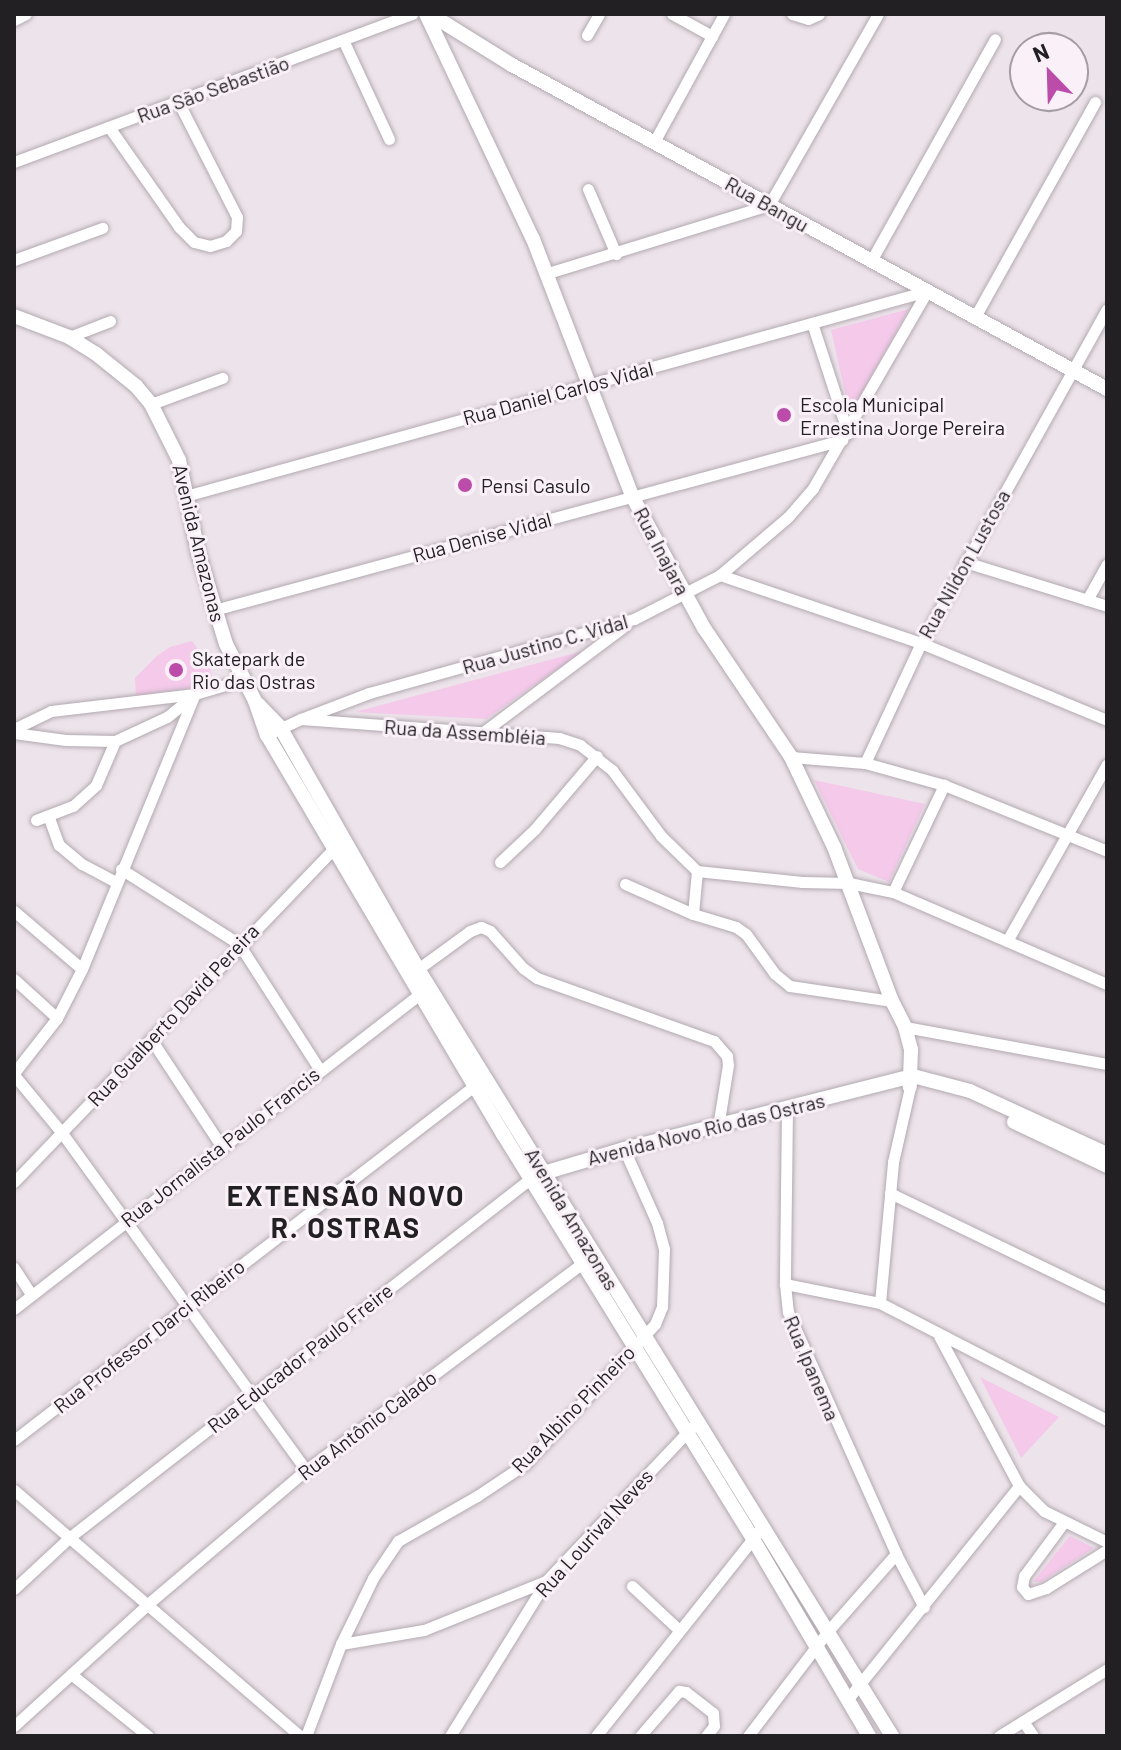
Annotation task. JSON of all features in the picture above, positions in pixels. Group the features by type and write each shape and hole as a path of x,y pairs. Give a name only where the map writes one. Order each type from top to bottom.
{"street":[{"path":"14,20 26,14"},
{"name":"Rua São Sebastião","path":"14,162 344,42 412,14"},
{"name":"Rua Bangu","path":"428,14 512,65 1107,389"},
{"name":"Rua Inajara","path":"428,14 548,273 632,496 684,593 755,708 791,757 849,883 892,1001 905,1027 911,1081"},
{"path":"587,35 599,14"},
{"path":"672,14 712,36"},
{"path":"654,142 724,14"},
{"path":"792,14 808,19 819,14"},
{"path":"548,273 769,205 878,14"},
{"path":"871,261 995,39"},
{"path":"344,42 389,139"},
{"path":"109,127 179,227 194,242 210,246 226,241 236,231 237,217 178,101"},
{"path":"976,315 1095,102"},
{"path":"588,189 616,254"},
{"path":"14,260 102,228"},
{"name":"Rua Daniel Carlos Vidal","path":"189,495 927,291"},
{"name":"Rua Justino C. Vidal","path":"301,719 369,693 634,619 720,575 788,517 813,488 927,291"},
{"name":"Rua Nildon Lustosa","path":"865,763 921,643 1107,309"},
{"name":"Avenida Amazonas","path":"14,316 69,337 117,369 151,404 179,460 189,495 198,552 214,610 242,680 418,969 424,991 474,1086 530,1179 645,1335 892,1736"},
{"path":"69,337 110,321"},
{"path":"812,323 845,436"},
{"path":"151,404 222,378"},
{"name":"Rua Denise Vidal","path":"214,610 845,436"},
{"path":"965,562 1107,606"},
{"path":"1087,600 1107,564"},
{"path":"720,575 921,643 1107,720"},
{"path":"482,733 634,619"},
{"path":"14,731 51,711 195,694 242,680"},
{"path":"14,731 66,740 115,741 167,717 195,694"},
{"path":"195,694 82,969 57,1018 14,1074 62,1133 306,1470"},
{"name":"Rua da Assembléia","path":"274,731 301,719 559,738 580,745 597,756 636,799 668,845 697,871"},
{"name":"Avenida Amazonas","path":"274,731 332,850 545,1171 632,1348 753,1539 869,1736"},
{"path":"115,741 106,769 96,785 73,806 42,819 59,845 82,864 116,882"},
{"path":"500,862 534,830 597,756"},
{"path":"791,757 865,763 944,785 1107,851"},
{"path":"1007,941 1107,764"},
{"path":"893,892 944,785"},
{"name":"Rua Gualberto David Pereira","path":"14,1182 332,850"},
{"path":"121,869 239,944 320,1070"},
{"path":"693,914 697,871 774,880 849,883 893,892 1107,984"},
{"path":"625,884 693,914 736,927 746,934 775,974 790,986 892,1001"},
{"path":"14,911 82,969"},
{"path":"418,969 455,940 481,927 490,931 523,968 537,978 704,1037 722,1047 728,1065 718,1127"},
{"path":"14,979 57,1018"},
{"name":"Rua Jornalista Paulo Francis","path":"14,1309 424,991"},
{"path":"905,1027 1107,1064"},
{"path":"151,1039 222,1147"},
{"path":"880,1303 898,1127 911,1081"},
{"name":"Avenida Novo Rio das Ostras","path":"530,1179 545,1171 624,1149 911,1081 970,1091 1107,1154"},
{"name":"Avenida Novo Rio das Ostras","path":"911,1081 960,1097 1107,1166"},
{"name":"Rua Professor Darci Ribeiro","path":"14,1440 474,1086"},
{"name":"Rua Ipanema","path":"787,1109 785,1284 788,1312 808,1364 896,1554 924,1607"},
{"name":"Rua Albino Pinheiro","path":"306,1736 341,1644 373,1578 398,1541 487,1491 525,1464 645,1335 662,1307 664,1249 657,1223 624,1149"},
{"name":"Rua Educador Paulo Freire","path":"14,1589 70,1537 530,1179"},
{"path":"890,1193 1107,1298"},
{"name":"Rua Antônio Calado","path":"14,1726 149,1603 306,1470 587,1260"},
{"path":"14,1268 31,1294"},
{"path":"785,1284 880,1303 1107,1420"},
{"path":"939,1336 1019,1486 1044,1511 1107,1542"},
{"name":"Rua Lourival Neves","path":"450,1736 546,1581 699,1421"},
{"path":"847,1700 1019,1486"},
{"path":"14,1490 300,1736"},
{"path":"1064,1522 1024,1576 1022,1587 1028,1594 1046,1588 1107,1550"},
{"path":"596,1736 762,1527"},
{"path":"748,1736 828,1631 896,1554"},
{"path":"341,1644 424,1630 546,1581"},
{"path":"632,1586 679,1630"},
{"path":"999,1736 1107,1669"},
{"path":"71,1674 148,1736"},
{"path":"640,1736 679,1691 686,1692 713,1713 714,1726 706,1736"},
{"path":"1023,1721 1033,1736"}],"shaded area":[{"path":"909,309 850,414 831,330"},
{"name":"Skatepark de Rio das Ostras","path":"192,641 208,663 215,684 136,696 135,678 157,656 170,647"},
{"path":"583,651 486,719 355,712"},
{"path":"814,780 925,804 889,882 858,869"},
{"path":"980,1377 1059,1417 1021,1458"},
{"path":"1070,1536 1094,1548 1041,1582 1033,1582"}],"place":[{"name":"Escola Municipal Ernestina Jorge Pereira","path":"784,415"},
{"name":"Pensi Casulo","path":"465,485"},
{"name":"Skatepark de Rio das Ostras","path":"176,670"}],"district":[{"name":"EXTENSÃO NOVO R. OSTRAS","path":"346,1211"}]}
